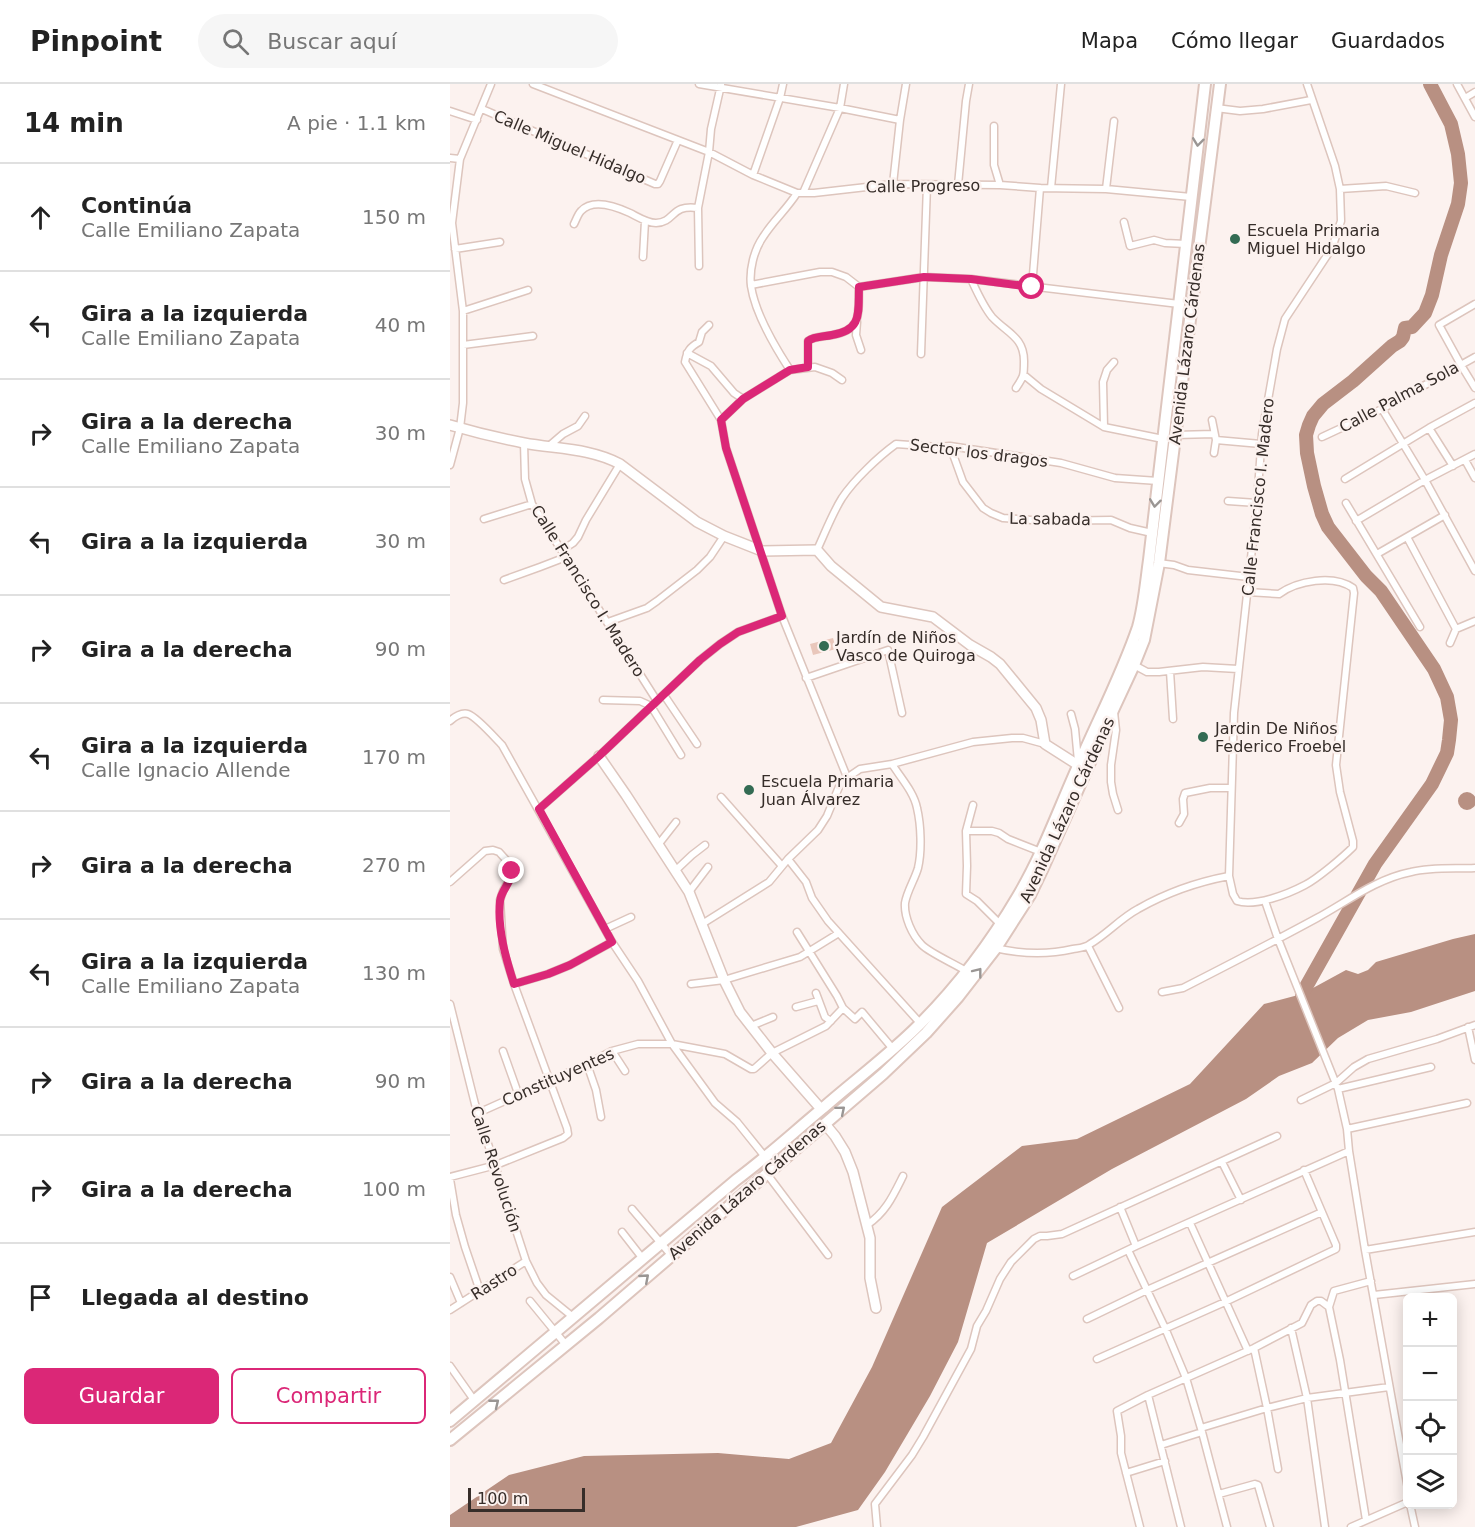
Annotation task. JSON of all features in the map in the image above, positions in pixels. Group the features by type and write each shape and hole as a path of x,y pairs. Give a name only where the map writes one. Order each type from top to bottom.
{"main road":[{"name":"Avenida Lázaro Cárdenas","path":"450,1440 566,1345 903,1057 958,997 991,946 1030,895 1144,640 1154,561 1152,533 1162,439 1205,84"},
{"name":"Avenida Lázaro Cárdenas","path":"450,1420 736,1180 766,1158 893,1049 991,946 1000,924 1041,852 1120,673 1138,624 1163,530 1220,84"},
{"path":"509,1371 519,1383"}],"street":[{"path":"450,465 460,428 463,403 463,310 452,223 460,159 491,84"},
{"name":"Calle Progreso","path":"533,84 709,152 753,175 800,193 893,184 1000,185 1106,189 1191,197"},
{"path":"699,84 721,86 900,120"},
{"path":"753,175 783,84"},
{"path":"790,370 775,347 757,306 751,285 754,254 762,237 800,193 840,108 844,84"},
{"path":"893,184 906,84"},
{"path":"958,185 969,84"},
{"path":"1051,188 1061,84"},
{"name":"Calle Francisco I. Madero","path":"1265,901 1245,904 1237,901 1229,876 1234,713 1257,503 1261,444 1276,350 1285,319 1332,248 1341,221 1340,189 1335,166 1307,84"},
{"path":"1457,84 1475,117"},
{"path":"699,266 698,208 711,129 721,86"},
{"path":"1465,98 1475,92"},
{"path":"1216,108 1240,111 1263,109 1311,99"},
{"name":"Calle Miguel Hidalgo","path":"482,109 658,184 678,140"},
{"name":"Calle Miguel Hidalgo","path":"450,111 477,120"},
{"path":"1106,189 1114,121"},
{"path":"994,126 994,165 1000,185"},
{"path":"450,158 460,159"},
{"path":"921,354 927,185"},
{"path":"1340,189 1386,186 1415,193"},
{"path":"1032,287 1040,188"},
{"path":"574,224 582,210 594,205 613,206 645,221 657,223 665,221 678,209 687,206 698,208"},
{"path":"644,256 645,221"},
{"path":"1125,222 1130,246 1154,240 1186,244"},
{"path":"455,249 500,242"},
{"path":"751,285 820,272 832,272 859,287 924,277 971,279 1179,303"},
{"path":"971,279 981,301 991,315 1020,341 1023,348 1024,375 1016,388"},
{"path":"859,287 856,334 861,350"},
{"path":"463,310 528,290"},
{"path":"1475,304 1439,325 1475,388"},
{"path":"808,367 808,341 811,338 836,335 851,329 858,320"},
{"path":"709,325 702,332 699,342 687,353 685,362 721,420 726,448 782,616 847,777"},
{"path":"463,345 532,336"},
{"path":"687,353 711,366 734,393 743,399"},
{"name":"Calle Palma Sola","path":"1322,437 1382,409 1475,357"},
{"path":"1104,427 1103,382 1107,370 1114,362"},
{"path":"721,420 743,399 790,370 815,367 832,373 842,380"},
{"path":"1024,375 1041,389 1104,427 1162,439"},
{"path":"1345,479 1475,403"},
{"path":"1382,409 1425,480 1475,571"},
{"path":"549,446 563,434 578,426 585,416"},
{"path":"1212,420 1215,437 1214,453"},
{"path":"450,425 525,443 565,447 607,458 620,464 697,522 724,536 762,551 817,550 831,566 881,607 933,617 1000,664 1036,708 1041,720 1045,744"},
{"path":"1429,428 1453,466"},
{"path":"1176,435 1215,437 1261,444"},
{"name":"Calle Francisco I. Madero","path":"525,443 525,479 532,504 657,701"},
{"name":"Sector los dragos","path":"817,550 842,498 883,453 896,444 950,446 1061,463 1115,478 1158,481"},
{"name":"La sabada","path":"950,446 963,482 983,508 991,513 1003,518 1111,520 1152,533"},
{"path":"1356,521 1425,480 1475,454"},
{"path":"1465,460 1475,478"},
{"path":"504,580 540,567 564,554 578,537 620,464"},
{"path":"1228,501 1257,503"},
{"path":"1346,503 1420,627"},
{"path":"484,519 532,504"},
{"path":"1377,554 1445,515"},
{"path":"1152,533 1163,530"},
{"path":"608,622 657,602 697,570 710,557 724,536"},
{"path":"1407,537 1456,629"},
{"path":"1154,561 1188,570 1249,577"},
{"path":"1248,592 1279,594 1288,588 1309,581 1341,583 1353,588 1354,592 1336,765 1353,847 1306,885 1265,901 1337,1086 1347,1129 1365,1250 1403,1466"},
{"path":"539,809 720,644 738,632 782,616"},
{"path":"1450,643 1456,629 1475,621"},
{"path":"806,678 888,650 902,713"},
{"path":"1134,665 1147,672 1203,667 1238,669"},
{"path":"1170,671 1173,719"},
{"path":"664,695 697,744"},
{"path":"603,700 640,701 651,706 681,755"},
{"path":"1114,708 1116,730 1111,782 1118,810"},
{"path":"450,720 465,713 469,714 502,744 612,942 638,981 672,1044 715,1103 737,1122 766,1158"},
{"path":"1071,714 1075,729 1078,765"},
{"path":"702,924 769,882 788,859 818,830 827,816 841,782 860,769 892,764 973,742 1012,738 1023,738 1045,744 1078,765"},
{"path":"599,756 689,892 724,980 741,1012 772,1053 821,1109"},
{"path":"892,764 917,806 920,856 905,903 909,922 923,945 966,971"},
{"path":"1179,823 1184,814 1183,795 1185,793 1210,788 1231,788"},
{"path":"721,797 782,866"},
{"path":"973,806 966,831 966,894 1000,924"},
{"path":"658,845 676,822"},
{"path":"966,831 992,831 1041,852"},
{"path":"675,871 705,845"},
{"path":"450,882 485,851 493,850 509,863 512,877 500,900 503,949 567,1128 567,1134 563,1138 496,1165 450,1178 456,1215 480,1291"},
{"path":"788,859 806,882 812,898 839,933 920,1023"},
{"path":"689,892 708,867"},
{"path":"1162,992 1183,988 1392,877 1412,871 1437,868 1475,868"},
{"path":"991,946 1025,953 1062,952 1088,946 1147,904 1208,880 1229,876"},
{"path":"605,929 631,917"},
{"path":"797,932 843,1008 855,1019 862,1013 893,1049"},
{"path":"691,984 724,980 800,957 839,933"},
{"path":"514,984 570,965 612,942"},
{"path":"1088,946 1119,1008"},
{"path":"816,993 825,1017 831,1021"},
{"path":"796,1007 819,1001"},
{"name":"Calle Revolución","path":"450,1004 478,1113 526,1261 546,1295 573,1317"},
{"path":"772,1053 818,1030 831,1021 843,1008"},
{"path":"751,1026 773,1017"},
{"path":"1337,1086 1354,1067 1368,1059 1437,1039 1471,1026 1475,1060"},
{"name":"Constituyentes","path":"478,1113 612,1051 638,1044 672,1044 725,1054 752,1069 772,1053"},
{"path":"503,1051 519,1096"},
{"path":"612,1051 625,1071"},
{"path":"587,1064 596,1090 601,1117"},
{"path":"1301,1100 1337,1086 1431,1067"},
{"path":"1347,1129 1467,1103"},
{"path":"825,1124 845,1152 853,1172 870,1238 870,1278 876,1308"},
{"path":"877,1527 874,1504 923,1437 971,1349 977,1326 1000,1279 1011,1262 1034,1239 1040,1236 1062,1234 1277,1136"},
{"path":"1073,1276 1349,1150"},
{"path":"1222,1162 1241,1200"},
{"path":"1097,1359 1336,1249 1304,1170"},
{"path":"767,1174 828,1255"},
{"path":"867,1225 884,1211 903,1176"},
{"path":"1120,1207 1136,1246"},
{"path":"632,1209 671,1255"},
{"path":"1087,1319 1322,1212"},
{"path":"1190,1223 1225,1302 1251,1349 1267,1408 1278,1469"},
{"path":"622,1232 643,1260"},
{"path":"1365,1250 1475,1232"},
{"path":"1128,1250 1186,1378 1227,1527"},
{"name":"Rastro","path":"461,1303 526,1261"},
{"path":"450,1277 461,1303 450,1310"},
{"path":"1366,1520 1329,1307 1334,1291 1371,1281"},
{"path":"1374,1296 1475,1284"},
{"path":"530,1301 566,1345"},
{"path":"1140,1527 1121,1454 1117,1412 1148,1395 1251,1349 1302,1323 1311,1305 1317,1301 1329,1307"},
{"path":"1291,1328 1307,1398 1325,1527"},
{"path":"450,1366 474,1400"},
{"path":"1161,1445 1267,1408 1307,1398 1389,1387"},
{"path":"1148,1395 1181,1527"},
{"path":"1126,1473 1165,1461"},
{"path":"1219,1494 1258,1485 1270,1527"},
{"path":"1351,1527 1403,1505"},
{"path":"1410,1509 1415,1527"}],"shaded area":[{"path":"833,638 836,649 813,655 810,644"},
{"path":"1463,792 1471,792 1476,797 1474,808 1463,810 1458,805 1458,797"},
{"path":"1475,934 1475,991 1411,1012 1368,1020 1338,1038 1312,1063 1279,1076 1246,1099 1112,1169 987,1243 958,1342 930,1396 885,1472 858,1510 796,1527 450,1527 450,1515 509,1475 584,1456 718,1453 789,1459 831,1443 872,1367 942,1207 1022,1146 1077,1139 1190,1084 1264,1004 1302,994 1346,970 1358,974 1368,970 1376,962"}],"waterway":[{"path":"1302,994 1375,864 1432,784 1447,753 1449,740 1451,720 1447,697 1434,669 1381,591 1366,576 1328,527 1314,486 1307,453 1306,435 1313,416 1323,404 1400,341 1405,328 1412,327 1425,313 1432,295 1441,255 1458,204 1461,183 1458,154 1451,124 1430,84"}],"place":[{"name":"Escuela Primaria Miguel Hidalgo","path":"1235,239"},
{"name":"Jardín de Niños Vasco de Quiroga","path":"824,646"},
{"name":"Jardin De Niños Federico Froebel","path":"1203,737"},
{"name":"Escuela Primaria Juan Álvarez","path":"749,790"}],"route":[{"path":"512,871 512,877 500,900 500,913 503,949 514,984 570,965 612,942 539,809 720,644 738,632 782,616 726,448 721,420 743,399 790,370 808,367 807,347 811,338 836,335 851,329 858,320 859,287 924,277 971,279 1032,287"}]}
